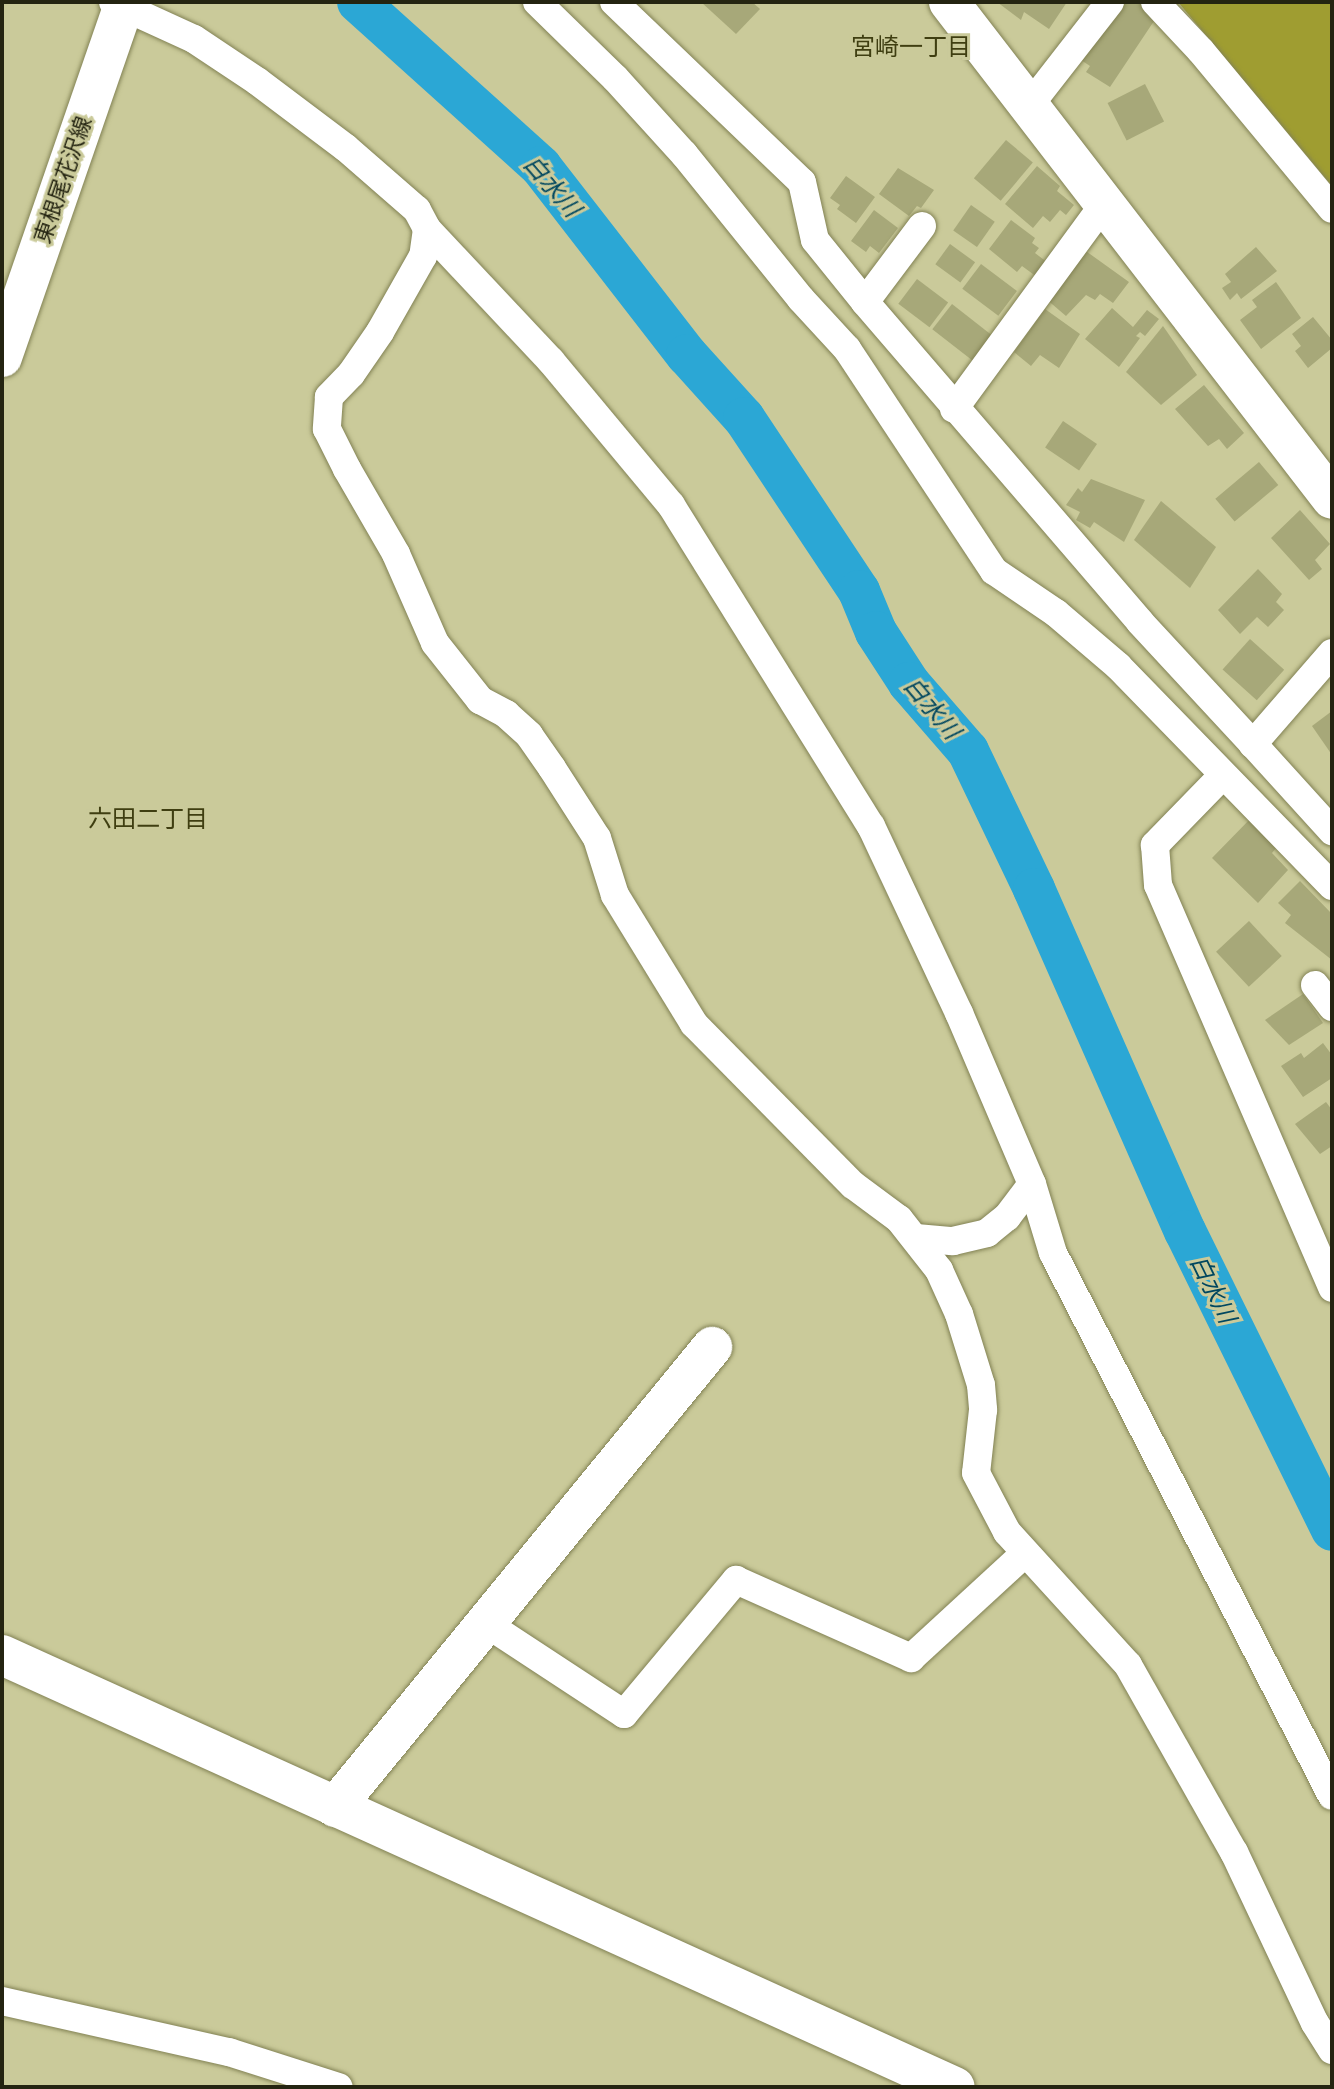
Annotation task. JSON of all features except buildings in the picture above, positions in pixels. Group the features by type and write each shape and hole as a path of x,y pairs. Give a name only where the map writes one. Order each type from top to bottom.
{"street":[{"path":"537,2 615,78 674,143 749,230 801,299 847,349 994,571 1056,613 1118,666 1332,886"},
{"path":"614,2 802,182 815,240 865,302 1140,622 1332,831"},
{"path":"949,2 1332,499"},
{"path":"1029,106 1110,2"},
{"path":"1155,2 1201,51 1332,209"},
{"path":"120,4 194,39 257,81 346,148 417,210 427,229 551,361 671,505 871,826 959,1013 1032,1184 1053,1253 1332,1796"},
{"name":"東根尾花沢線","path":"2,357 120,4"},
{"path":"954,409 1104,204"},
{"path":"865,302 922,226"},
{"path":"427,229 423,256 397,303 351,374 329,397 327,429 396,554 435,643 480,700 506,714 529,735 552,768 597,838 615,895 694,1024 853,1185 899,1219 939,1270 959,1314 981,1385 983,1410 976,1473 1007,1532 1128,1665 1234,1852 1315,2023 1332,2050"},
{"path":"1253,744 1332,653"},
{"path":"1223,775 1155,845 1158,885 1332,1288"},
{"path":"916,1238 953,1241 987,1233 1007,1217 1032,1184"},
{"path":"335,1807 712,1347"},
{"path":"487,1624 624,1714 736,1580 911,1658 1025,1553"},
{"path":"2,1655 955,2087"},
{"path":"2,2001 229,2052 339,2087"}],"shaded area":[{"path":"1178,2 1332,2 1332,186"}],"waterway":[{"name":"白水川","path":"358,2 541,167 687,355 744,418 859,591 876,632 909,683 968,751 1034,889 1185,1231 1332,1530"}],"district":[{"name":"宮崎一丁目","path":"911,47"},
{"name":"六田二丁目","path":"148,819"}]}
